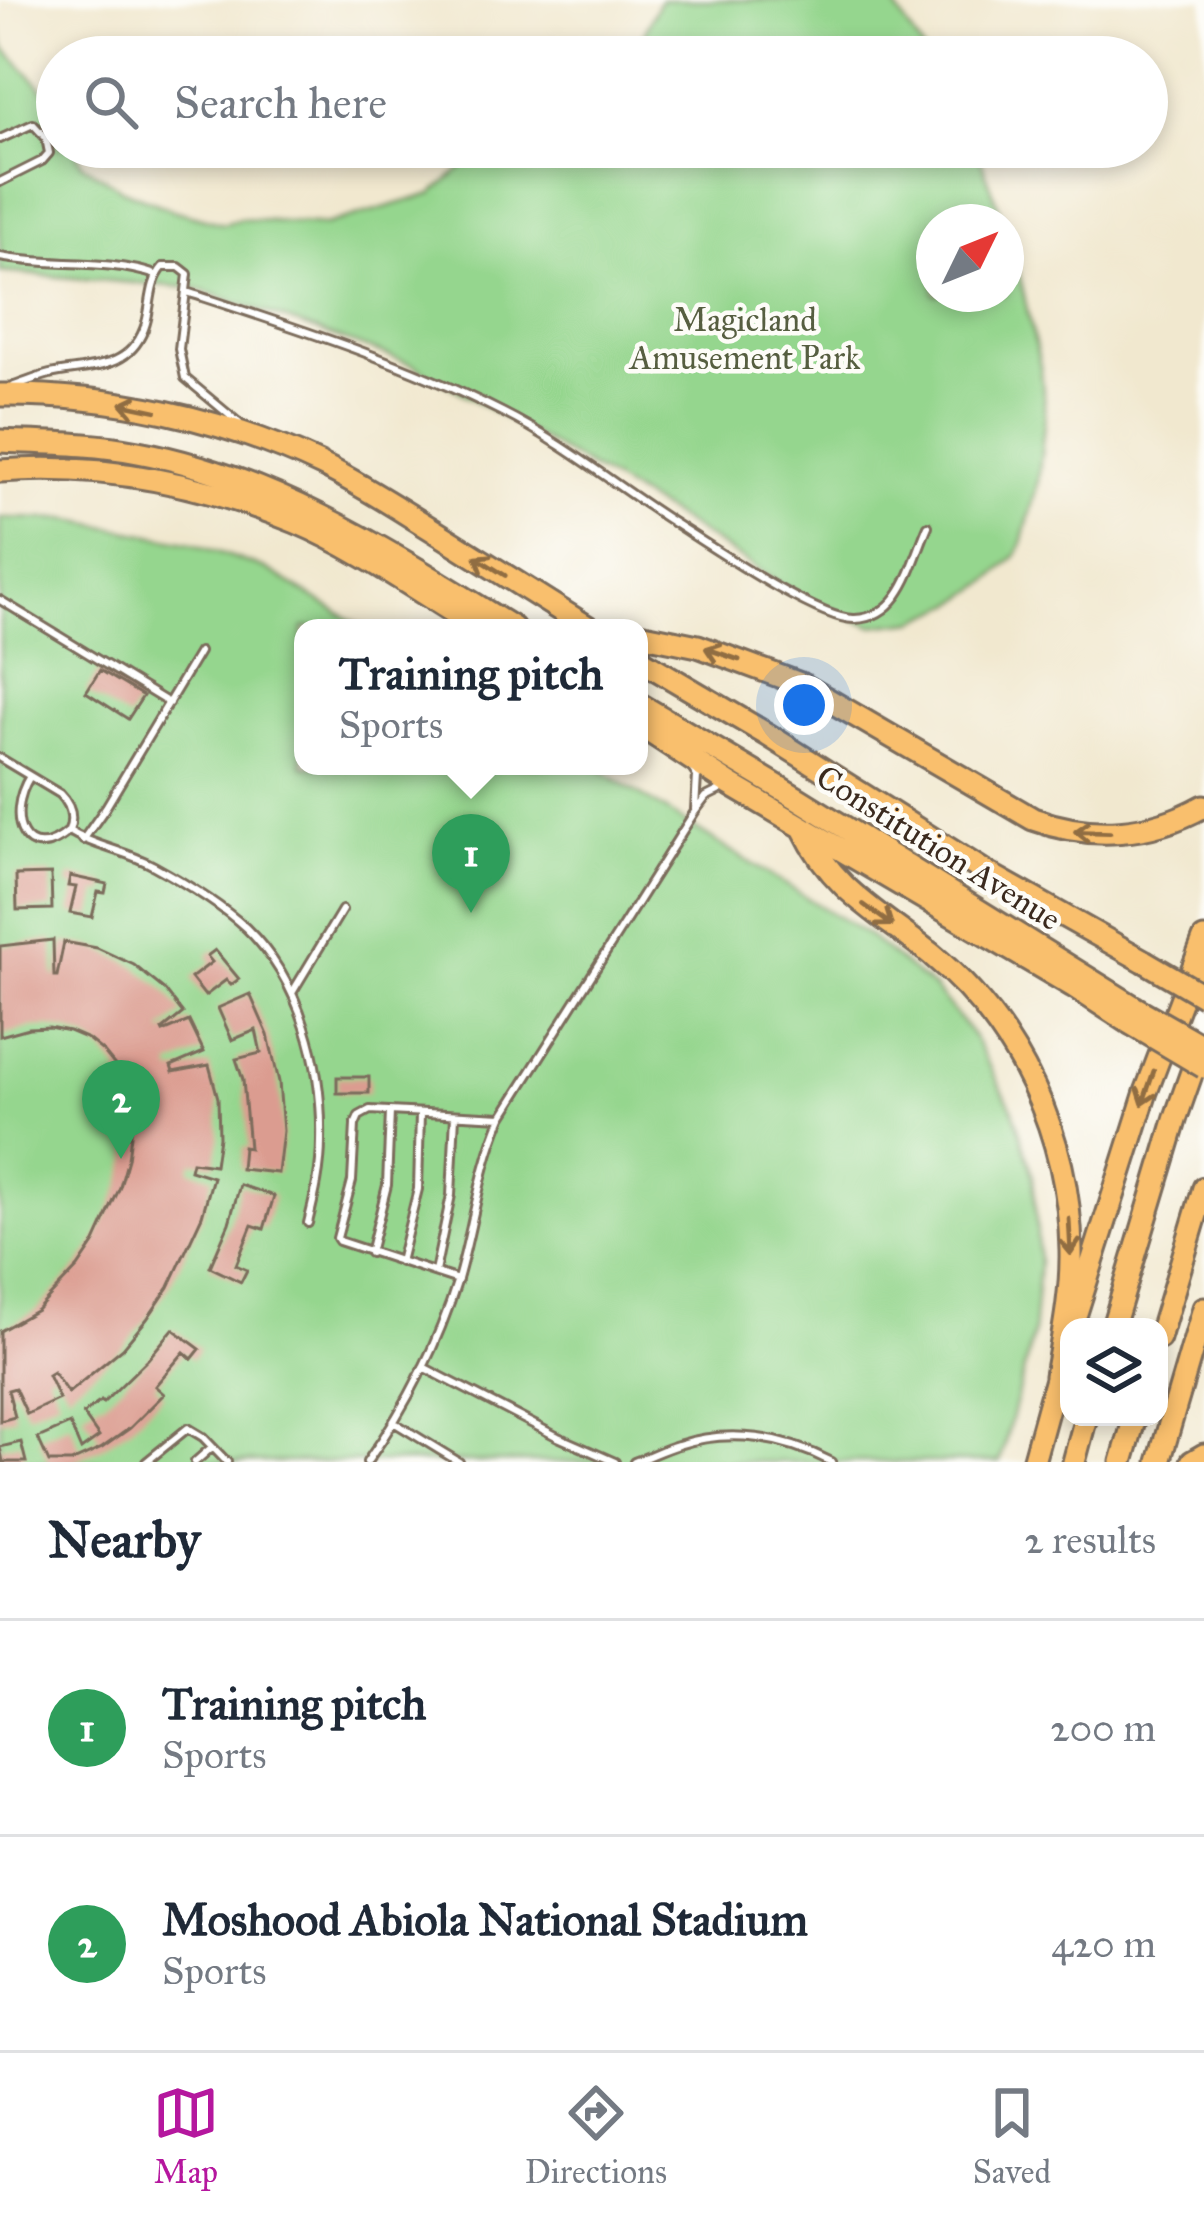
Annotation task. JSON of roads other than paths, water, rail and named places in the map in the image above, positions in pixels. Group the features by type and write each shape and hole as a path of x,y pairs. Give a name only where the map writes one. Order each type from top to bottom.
{"highway":[{"path":"0,393 112,401 188,418 321,464 577,619"},
{"path":"0,441 209,490 298,523 464,619"},
{"path":"0,441 139,452 208,470 338,524 498,619"},
{"path":"0,472 28,469 133,475"},
{"path":"648,636 698,646 803,685 1033,819 1065,830 1131,832 1204,806"},
{"name":"Constitution Avenue","path":"648,665 982,870 1204,996"},
{"name":"Constitution Avenue","path":"648,711 741,781 797,815 1106,989 1132,1015 1204,1048"},
{"path":"648,731 741,781"},
{"path":"797,815 1072,986 1132,1015 1204,1067"},
{"path":"797,815 841,885 964,985 1001,1030 1031,1078 1066,1182 1069,1293 1056,1376"},
{"path":"1074,1318 1146,1092 1204,939"},
{"path":"1072,986 1106,989"},
{"path":"1116,1318 1204,1037"},
{"path":"1165,1318 1204,1188"},
{"path":"1159,1462 1204,1308"},
{"path":"1034,1462 1060,1363"},
{"path":"1122,1462 1132,1426"},
{"path":"1070,1462 1083,1427"},
{"path":"1192,1462 1204,1455"}],"lane":[{"path":"0,139 33,124 36,127"},
{"path":"0,182 36,164"},
{"path":"0,257 130,266 156,275"},
{"path":"0,393 47,375 117,362 134,349 146,326 156,275 164,267 179,267 188,274 179,349 185,378 261,441"},
{"path":"187,292 364,352 505,414 733,561 841,618 866,618 891,605 928,526"},
{"path":"0,600 169,703"},
{"path":"82,840 199,652"},
{"path":"682,753 697,776 694,813"},
{"path":"0,758 30,776 60,794 68,802 72,823 62,838 39,843 23,835 18,799 30,776"},
{"path":"367,1462 394,1424 423,1367 458,1280 482,1172 502,1117 694,813 706,797 741,781"},
{"path":"69,831 94,845 122,850 224,910 260,943 292,993 311,1052 321,1114 318,1180 308,1222"},
{"path":"292,993 342,910"},
{"path":"458,1280 342,1244 337,1238 352,1181 355,1125 370,1110 502,1117"},
{"path":"370,1253 387,1185 390,1112"},
{"path":"400,1262 418,1189 420,1114"},
{"path":"434,1273 451,1195 455,1115"},
{"path":"423,1367 615,1462"},
{"path":"394,1424 459,1462"},
{"path":"146,1462 188,1428 226,1462"},
{"path":"634,1462 713,1436 753,1436 832,1462"},
{"path":"195,1462 212,1447"}],"place":[{"name":"Training pitch","path":"471,913"},
{"name":"Moshood Abiola National Stadium","path":"121,1159"}],"park label":[{"name":"Magicland Amusement Park","path":"745,338"}]}
